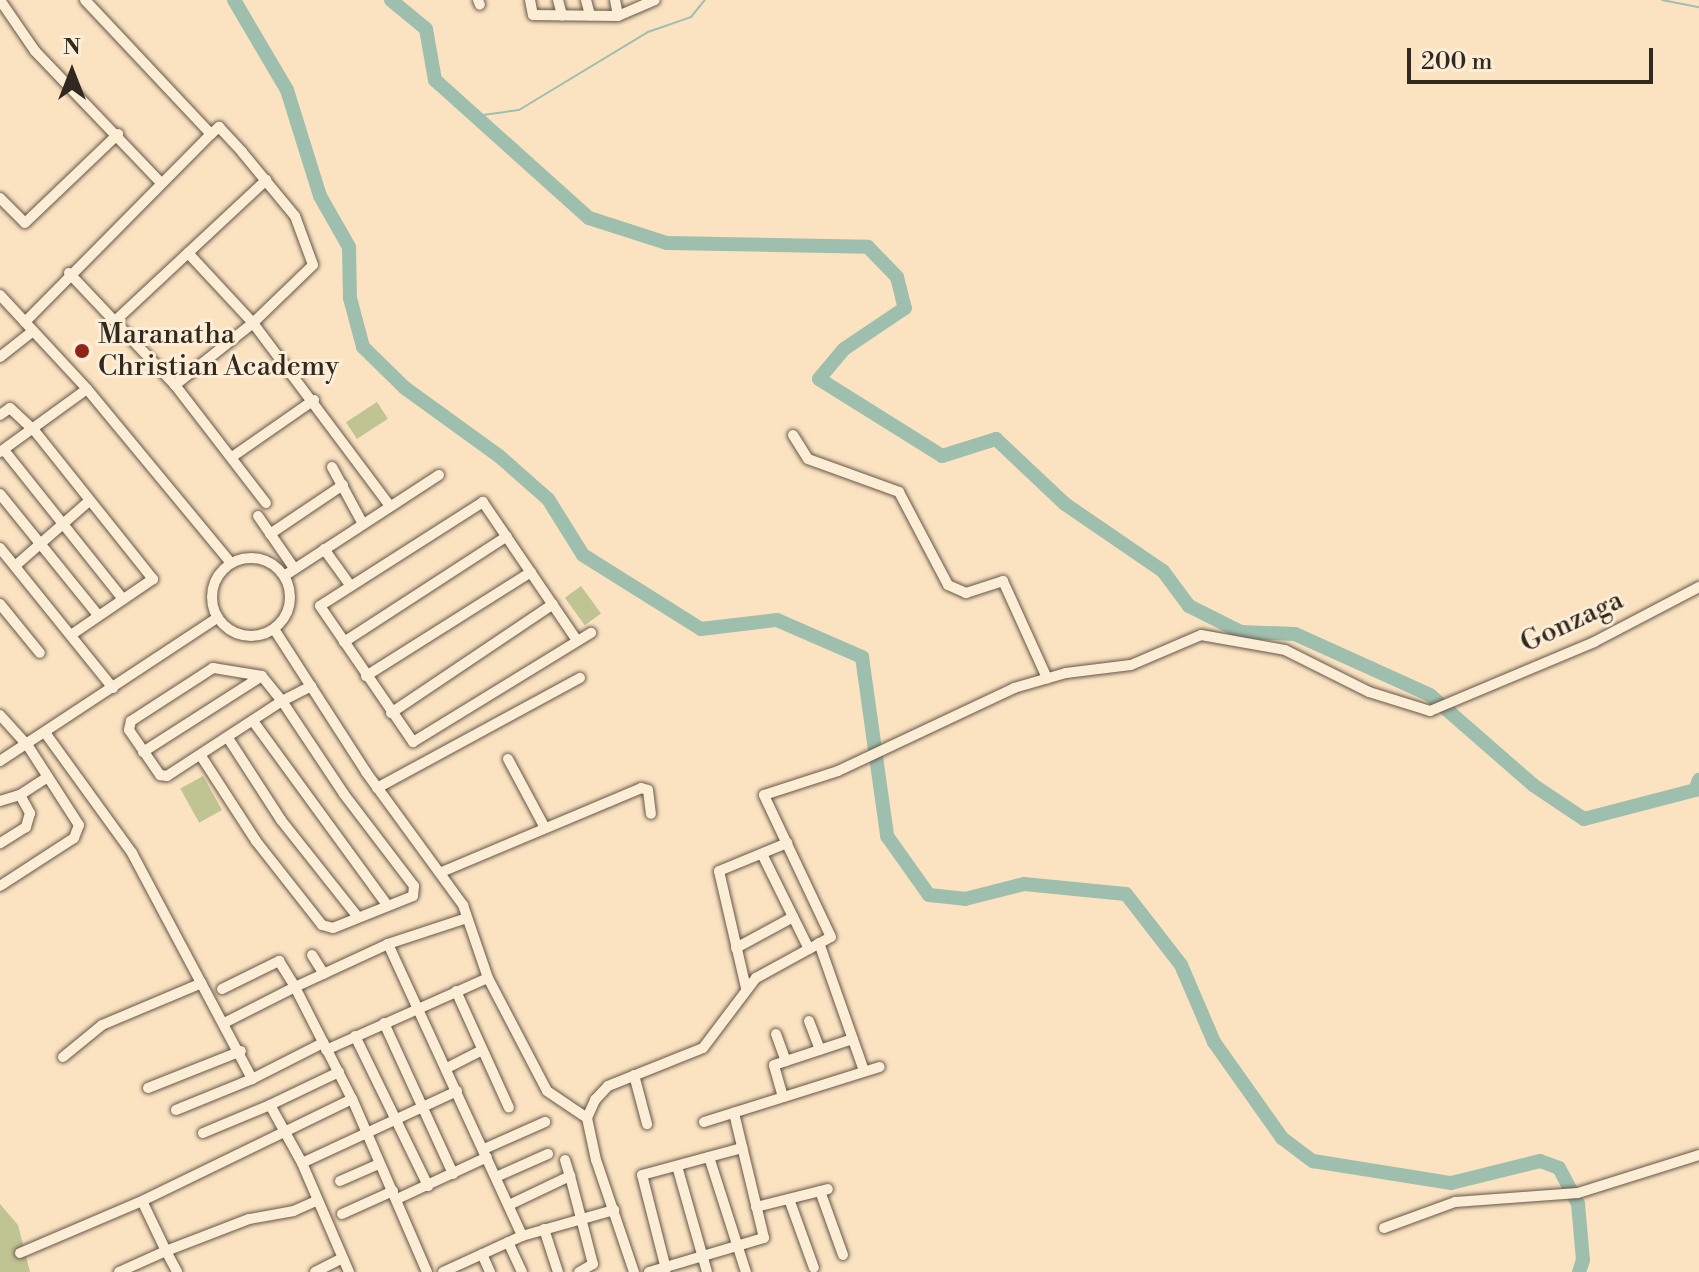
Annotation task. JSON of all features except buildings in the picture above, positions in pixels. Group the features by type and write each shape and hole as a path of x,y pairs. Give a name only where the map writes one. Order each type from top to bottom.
{"street":[{"path":"0,0 35,51 118,134 161,183"},
{"path":"85,0 211,134"},
{"path":"530,0 533,15 618,16 648,2"},
{"path":"558,0 562,15"},
{"path":"586,0 590,15"},
{"path":"615,0 618,16"},
{"path":"0,357 29,326 69,273 219,127 295,216 313,265 253,323 175,385"},
{"path":"0,198 25,223 118,134"},
{"path":"115,321 266,180"},
{"path":"188,253 253,323 314,400 390,506"},
{"path":"69,273 175,385 266,503"},
{"path":"0,295 87,389 231,563"},
{"path":"87,389 2,451 123,599"},
{"path":"232,457 314,400"},
{"path":"0,415 10,408 34,430 88,502 153,579 71,635"},
{"path":"587,1118 608,1086 703,1048 746,988 831,937 764,795 869,757 1047,678 1003,581 966,593 948,585 899,492 808,459 793,435"},
{"path":"332,467 363,524"},
{"path":"289,572 439,475"},
{"path":"270,534 343,485"},
{"path":"0,494 98,615"},
{"path":"15,566 88,502"},
{"path":"576,639 483,502 320,606 413,742 576,639 591,633"},
{"path":"218,617 248,635 274,629 290,604 289,572 258,516"},
{"path":"344,642 507,536"},
{"path":"0,548 113,688"},
{"path":"324,549 350,585"},
{"path":"218,617 215,582 231,563 257,558 289,572"},
{"path":"366,676 531,572"},
{"name":"Gonzaga","path":"1047,678 1131,665 1214,634 1285,650 1369,692 1416,709 1437,708 1594,642 1699,587"},
{"path":"0,604 40,653"},
{"path":"391,713 553,604"},
{"path":"0,761 28,746 218,617"},
{"path":"274,629 377,788 444,871 467,918 488,978 547,1091 587,1118 634,1272"},
{"path":"201,756 256,841 322,925 333,928 413,896 414,886 282,701 262,676 213,668 131,721 129,730 163,776 201,756 282,701 311,686"},
{"path":"143,752 262,676"},
{"path":"377,788 580,678"},
{"path":"0,886 78,832 75,817 28,746 1,717"},
{"path":"253,721 387,905"},
{"path":"46,734 132,853 226,1022 252,1079"},
{"path":"228,738 281,820 357,916"},
{"path":"508,759 544,826"},
{"path":"0,801 20,795 48,777"},
{"path":"444,871 544,826 641,788 648,790 651,814"},
{"path":"0,843 30,821 20,795"},
{"path":"746,988 719,871 787,843"},
{"path":"762,854 793,917 814,946 864,1071"},
{"path":"736,948 793,917"},
{"path":"226,1022 388,944 467,918"},
{"path":"388,944 522,1236"},
{"path":"312,955 324,974"},
{"path":"222,989 279,961 352,1099 427,1272"},
{"path":"176,1110 488,978"},
{"path":"63,1057 102,1025 202,983"},
{"path":"456,991 509,1108"},
{"path":"809,1021 820,1050"},
{"path":"384,1023 453,1174"},
{"path":"776,1034 786,1061"},
{"path":"355,1036 428,1186"},
{"path":"783,1097 774,1065 853,1039"},
{"path":"447,1068 482,1050"},
{"path":"148,1088 241,1051"},
{"path":"704,1122 880,1067"},
{"path":"203,1133 339,1072"},
{"path":"634,1075 647,1124"},
{"path":"302,1163 365,1131 457,1091"},
{"path":"20,1253 142,1201 352,1099"},
{"path":"270,1105 302,1163 349,1272"},
{"path":"649,1272 670,1269 764,1238 734,1113"},
{"path":"342,1214 428,1186 545,1122"},
{"path":"670,1269 642,1175 742,1148"},
{"path":"496,1177 548,1154"},
{"path":"1384,1228 1455,1202 1578,1193 1699,1155"},
{"path":"709,1157 734,1247 746,1272"},
{"path":"565,1160 593,1264 579,1272"},
{"path":"340,1181 379,1164"},
{"path":"677,1166 707,1272"},
{"path":"509,1205 570,1176"},
{"path":"756,1207 824,1190 843,1255"},
{"path":"789,1199 814,1268"},
{"path":"142,1201 177,1272"},
{"path":"119,1272 235,1223 316,1201"},
{"path":"443,1272 458,1269 522,1236 614,1210"},
{"path":"544,1229 558,1272"},
{"path":"508,1242 522,1272"},
{"path":"482,1254 490,1272"},
{"path":"315,1272 343,1258"}],"green space":[{"path":"377,402 388,419 357,439 346,422"},
{"path":"581,586 601,614 585,625 565,598"},
{"path":"203,776 222,810 199,823 180,789"},
{"path":"0,1204 18,1225 30,1272 0,1272"}],"waterway":[{"path":"234,0 287,90 320,196 349,247 350,298 363,347 405,388 499,456 548,499 583,555 701,629 777,620 862,657 887,836 929,895 965,899 1024,884 1126,894 1181,965 1214,1042 1282,1138 1313,1161 1451,1183 1540,1161 1559,1168 1578,1204 1583,1260 1579,1272"},
{"path":"391,0 426,29 435,80 589,218 667,243 868,247 897,277 905,308 844,349 819,379 942,456 996,439 1065,504 1163,571 1189,606 1241,632 1295,634 1430,695 1533,785 1584,819 1695,790 1699,780"},
{"path":"476,116 519,110 648,32 691,17 705,0"},
{"path":"1662,0 1699,7"}],"place":[{"name":"Maranatha Christian Academy","path":"82,351"}]}
